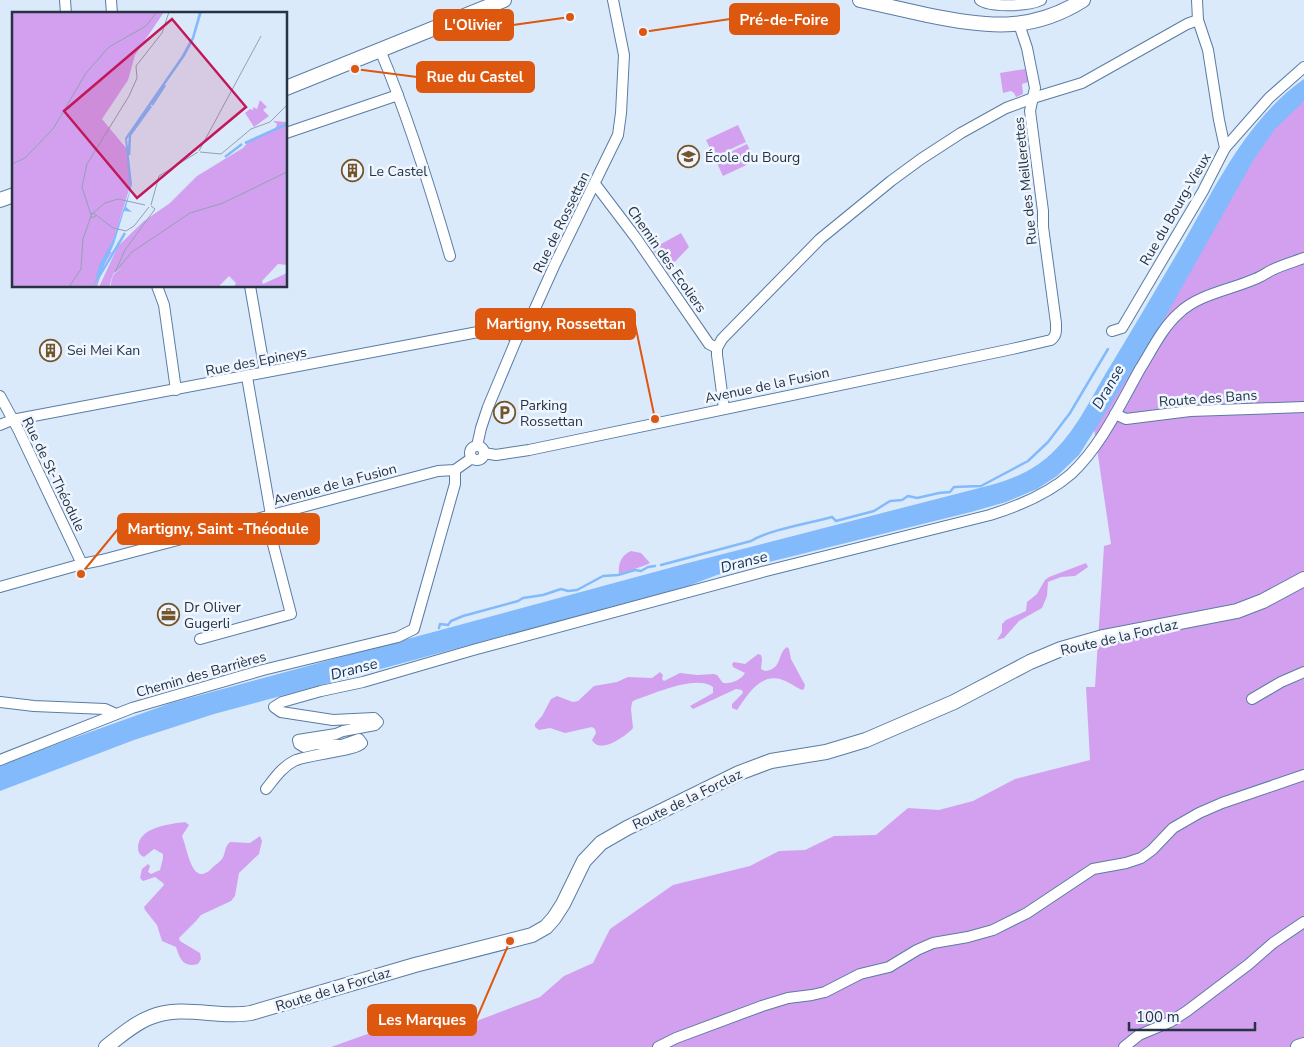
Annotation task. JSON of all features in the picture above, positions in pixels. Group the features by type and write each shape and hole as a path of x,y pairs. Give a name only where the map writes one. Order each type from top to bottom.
{"main road":[{"path":"288,87 504,0"},
{"path":"860,0 965,23 1006,25 1019,24 1052,16 1083,0"},
{"path":"0,200 12,196"},
{"name":"Route de la Forclaz","path":"106,1047 139,1022 161,1013 233,1015 251,1013 415,964 532,935 542,930 554,918 584,861 601,843 739,773 771,760 826,752 866,740 954,702 1030,662 1060,649 1087,641 1237,611 1263,601 1304,579"},
{"path":"1298,1047 1304,1045"}],"street":[{"name":"Rue de Rossettan","path":"481,450 480,428 518,338 528,324 555,264 616,140 620,124 624,49 613,0"},
{"path":"980,0 990,4 1022,4 1041,1"},
{"name":"Rue du Bourg-Vieux","path":"1112,331 1122,328 1203,191 1225,148 1208,50 1198,20 1197,0"},
{"path":"724,408 717,348 722,339 820,239 891,181 961,133 1006,108 1082,83 1187,24 1198,20"},
{"name":"Rue des Meillerettes","path":"1019,24 1028,48 1035,88 1030,111 1056,323 1057,333 1055,337"},
{"path":"380,50 398,95 450,256"},
{"path":"1225,148 1270,98 1304,67"},
{"path":"288,132 398,95"},
{"name":"Chemin des Ecoliers","path":"595,184 636,238 709,344 717,348"},
{"path":"266,789 283,770 295,761 318,754 356,748 362,743 360,739 342,744 317,744 304,747 299,744 298,740 336,734 375,725 378,722 374,718 333,720 281,712 274,707 282,702 362,682 732,580 1016,507 1044,492 1072,473 1094,446 1115,414 1161,335 1181,311 1208,296 1256,279 1272,270 1304,258"},
{"path":"158,288 164,305 176,390"},
{"path":"250,288 266,372"},
{"name":"Rue des Epineys","path":"0,425 12,420 478,332 503,331 518,338"},
{"name":"Avenue de la Fusion","path":"0,588 82,564 438,471 455,470 472,458 470,450 481,450 496,455 529,450 1012,349 1050,340 1055,337"},
{"path":"200,639 291,614 268,516 247,377"},
{"name":"Rue de St-Théodule","path":"0,396 82,564"},
{"name":"Route des Bans","path":"1115,414 1126,419 1190,411 1304,407"},
{"name":"Chemin des Barrières","path":"0,760 116,714 263,670 398,636 414,629 455,484 455,470"},
{"path":"1252,699 1281,682 1304,672"},
{"path":"0,702 34,706 105,709 116,714"},
{"path":"658,1047 676,1038 762,1006 788,998 825,992 856,976 889,967 912,952 933,943 968,937 993,930 1027,913 1093,869 1126,863 1141,858 1152,850 1176,826 1205,810 1304,775"},
{"path":"1124,1047 1140,1035 1170,1022 1187,1011 1242,970 1273,943 1304,922"}],"shaded area":[{"path":"1025,69 1028,82 1022,84 1023,94 1016,97 1011,91 1003,93 1000,73"},
{"path":"1304,95 1304,1047 331,1047 373,1032 474,1022 540,997 564,976 593,963 610,929 673,885 750,866 779,851 805,850 834,836 876,835 908,808 939,810 973,801 1015,779 1090,760 1086,687 1095,687 1104,546 1111,544 1092,415 1255,142"},
{"path":"738,125 746,142 714,157 706,140"},
{"path":"747,144 755,161 723,176 715,159"},
{"path":"681,233 689,247 667,270 652,249"},
{"path":"631,551 641,553 650,563 619,574 621,560"},
{"path":"1086,563 1088,567 1075,576 1061,577 1048,582 1047,596 1042,608 1019,621 1004,638 997,640 1002,632 1002,624 1006,620 1026,611 1027,602 1037,594 1045,580"},
{"path":"787,647 791,659 805,685 802,690 783,680 773,678 754,687 737,710 732,708 732,704 743,693 742,690 736,689 693,709 690,706 713,693 713,687 697,683 675,686 632,702 633,728 613,743 601,746 592,740 596,733 592,727 565,733 550,728 539,730 535,727 551,699 557,696 573,702 578,701 594,686 617,682 628,677 652,678 660,672 663,675 662,679 664,681 680,673 714,674 723,683 729,683 738,680 745,673 733,667 732,664 734,662 745,664 758,654 761,655 762,659 761,669 765,671 771,670 775,667"},
{"path":"185,822 189,825 182,836 192,865 200,874 206,873 221,860 230,842 250,843 260,836 262,841 259,854 239,873 235,896 231,901 201,915 179,938 180,941 200,953 201,959 198,964 193,965 183,962 176,947 162,941 157,925 144,907 164,885 155,877 143,881 140,878 142,869 148,864 150,866 148,872 151,874 160,870 163,854 154,849 144,857 138,849 140,840 149,831"}],"water":[{"name":"Dranse","path":"1304,79 1304,101 1275,129 1254,159 1163,321 1079,455 1057,476 1037,489 1006,502 971,512 717,575 688,586 214,714 134,740 0,791 0,766 171,703 684,564 991,485 1015,477 1030,469 1051,454 1075,426 1234,155 1265,114"}],"waterway":[{"path":"661,565 751,541 768,533 790,527 832,517 836,521 874,511 890,501 902,500 908,496 917,498 950,492 954,487 981,486 1028,461 1048,442 1070,413 1108,349"},
{"path":"439,628 440,624 448,625 451,621 463,616 523,598 543,595 561,589 568,591 577,590 603,576 618,575 635,570 641,571 655,566"}],"place":[{"name":"L'Olivier","path":"570,17"},
{"name":"Pré-de-Foire","path":"643,32"},
{"name":"Rue du Castel","path":"355,69"},
{"name":"École du Bourg","path":"689,157"},
{"name":"Le Castel","path":"353,171"},
{"name":"Sei Mei Kan","path":"51,350"},
{"name":"Parking Rossettan","path":"504,413"},
{"name":"Martigny, Rossettan","path":"655,419"},
{"name":"Martigny, Saint -Théodule","path":"81,574"},
{"name":"Dr Oliver Gugerli","path":"168,615"},
{"name":"Les Marques","path":"510,941"}]}
